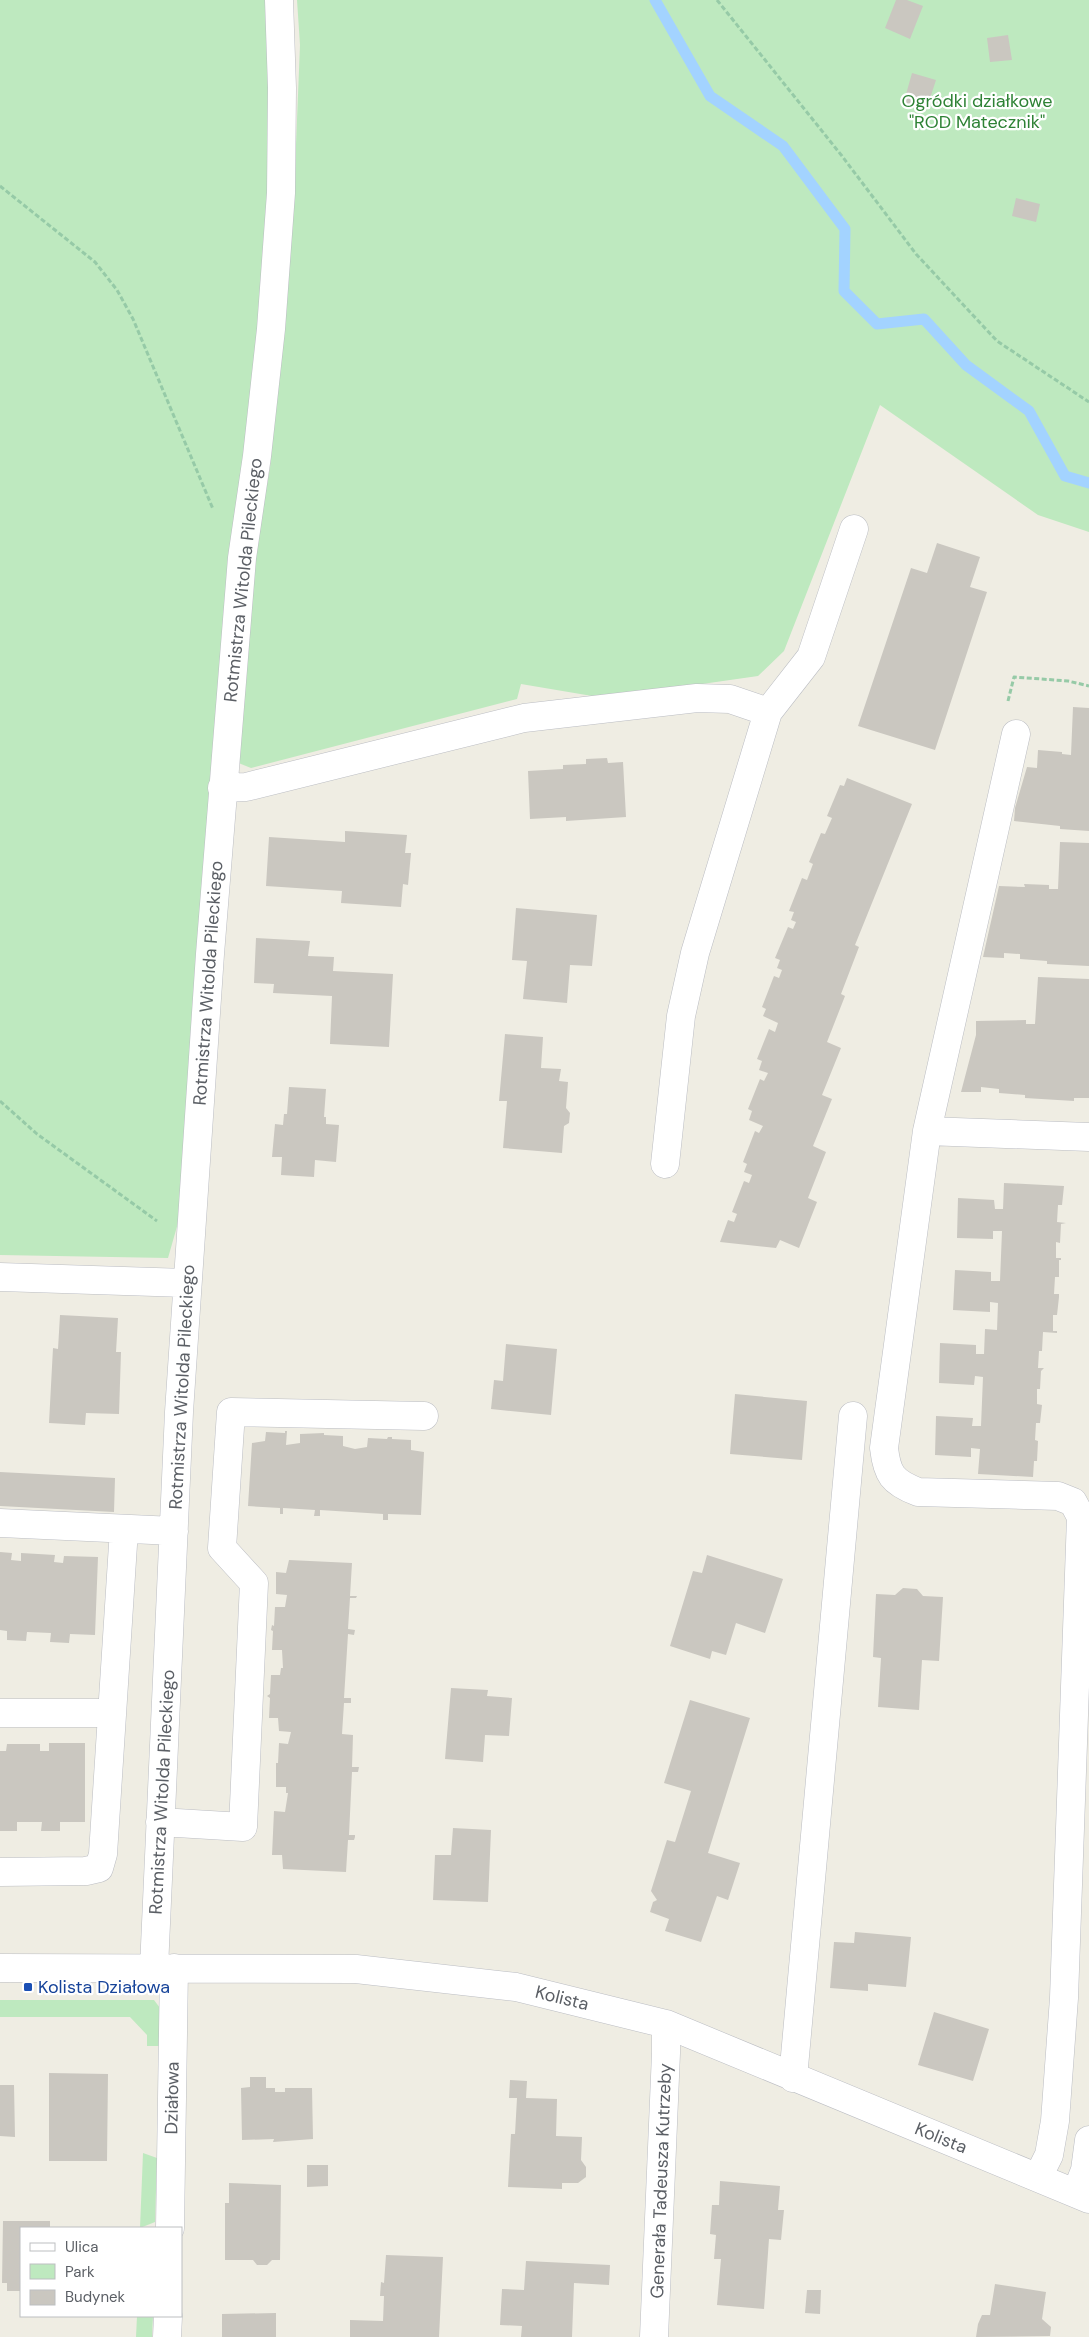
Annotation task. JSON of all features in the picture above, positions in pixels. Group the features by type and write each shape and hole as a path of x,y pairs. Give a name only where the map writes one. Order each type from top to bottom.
{"street":[{"name":"Rotmistrza Witolda Pileckiego","path":"164,1968 160,1822 186,1283 222,788 242,558 260,427 277,251 281,193 282,88 279,0"},
{"path":"665,1164 680,1016 695,953 768,712 810,657 854,529"},
{"path":"222,788 246,787 524,718 697,698 730,699 768,712"},
{"path":"1016,734 927,1131 884,1448 886,1466 893,1478 903,1486 918,1492 1058,1496 1073,1502 1081,1517 1063,2008 1055,2121 1049,2155 1038,2177"},
{"path":"927,1131 1089,1137"},
{"path":"0,1277 186,1283"},
{"path":"160,1822 243,1827 254,1583 222,1548 231,1412 424,1416"},
{"path":"793,2078 853,1416"},
{"path":"0,1523 174,1531"},
{"path":"0,1872 86,1871 99,1868 103,1854 124,1529"},
{"path":"0,1713 112,1713"},
{"name":"Kolista","path":"0,1968 356,1969 507,1986 666,2024 1083,2196"},
{"name":"Działowa","path":"164,1968 170,2227"},
{"name":"Generała Tadeusza Kutrzeby","path":"654,2337 666,2024"},
{"path":"1083,2196 1089,2140"},
{"path":"167,2337 168,2317"}],"path":[{"path":"717,0 836,149 916,254 997,341 1089,402"},
{"path":"0,186 95,262 117,290 133,319 214,510"},
{"path":"1016,734 1005,714 1014,677 1068,681 1089,686"},
{"path":"0,1101 37,1134 190,1245"}],"green space":[{"path":"0,0 266,0 269,90 267,194 258,326 229,580 180,1216 168,1258 0,1255"},
{"name":"Ogródki działkowe \"ROD Matecznik\"","path":"297,0 1089,0 1089,532 1038,515 880,405 784,651 758,676 604,698 521,684 517,699 251,768 236,762 252,566 270,468 294,194 300,45"},
{"path":"0,2000 154,2000 160,2008 160,2046 147,2046 147,2035 130,2017 0,2017"},
{"path":"143,2153 157,2158 155,2222 140,2227"},
{"path":"137,2317 153,2317 152,2337 136,2337"}],"building":[{"path":"896,0 907,0 923,6 910,39 885,28"},
{"path":"1008,35 1012,60 990,62 987,38"},
{"path":"912,73 936,80 926,111 903,105"},
{"path":"1016,198 1040,204 1036,222 1012,216"},
{"path":"937,543 980,557 970,587 987,592 935,750 858,726 911,568 927,573"},
{"path":"1073,707 1089,708 1089,831 1060,829 1060,826 1014,821 1015,808 1027,767 1037,768 1038,750 1062,752 1062,754 1071,755"},
{"path":"607,758 608,763 623,762 626,817 566,821 566,817 530,819 528,771 563,769 563,765 586,764 586,759"},
{"path":"847,778 912,804 855,945 859,947 841,994 845,996 827,1042 841,1048 822,1095 832,1099 813,1146 826,1152 808,1198 817,1202 799,1248 780,1240 776,1248 720,1242 728,1220 734,1222 737,1214 732,1212 744,1181 749,1183 752,1175 744,1172 747,1164 743,1162 755,1131 759,1133 763,1126 749,1120 752,1111 748,1109 760,1079 764,1081 768,1073 759,1070 762,1061 757,1059 769,1029 775,1032 778,1023 763,1016 766,1009 762,1007 774,976 779,978 782,970 777,968 780,960 775,958 788,927 793,929 796,922 791,920 794,912 789,911 802,878 807,880 813,864 809,862 821,833 825,834 832,818 827,816 840,785 844,786"},
{"path":"345,831 407,835 405,853 411,853 408,885 403,884 401,907 341,903 342,891 266,886 269,837 345,842"},
{"path":"1060,842 1089,843 1089,966 1047,964 1047,961 1020,959 1020,954 1004,953 1004,958 983,957 999,886 1025,887 1024,884 1049,885 1049,889 1058,889"},
{"path":"516,908 597,915 592,966 570,965 567,1003 523,999 527,961 512,960"},
{"path":"256,938 310,941 308,956 334,957 333,971 393,974 389,1047 330,1044 332,996 273,993 274,984 254,983"},
{"path":"1038,977 1089,979 1089,1098 1074,1098 1074,1101 1025,1098 1025,1095 999,1093 999,1089 981,1087 981,1092 961,1092 976,1035 976,1021 1026,1020 1026,1024 1035,1024"},
{"path":"505,1034 543,1037 541,1068 561,1069 559,1081 568,1082 566,1108 570,1113 569,1123 564,1126 562,1153 503,1148 507,1101 499,1101"},
{"path":"289,1087 326,1089 324,1117 326,1117 326,1124 339,1125 336,1162 315,1160 314,1177 281,1175 282,1157 272,1157 275,1124 283,1125 284,1114 287,1114"},
{"path":"1004,1183 1064,1186 1062,1205 1058,1205 1057,1222 1066,1223 1061,1224 1060,1243 1056,1242 1056,1258 1061,1258 1059,1260 1059,1277 1055,1277 1054,1294 1059,1294 1057,1315 1053,1315 1053,1331 1057,1331 1057,1333 1043,1332 1042,1351 1039,1351 1038,1368 1044,1368 1041,1371 1040,1389 1037,1389 1037,1404 1042,1405 1040,1423 1036,1423 1035,1440 1038,1441 1037,1461 1034,1461 1033,1477 978,1474 980,1449 971,1448 971,1457 935,1455 936,1416 973,1418 972,1426 981,1426 983,1377 975,1376 974,1385 939,1383 940,1343 976,1345 976,1354 984,1354 985,1329 997,1330 998,1303 990,1302 990,1312 953,1310 955,1270 991,1272 991,1281 1000,1281 1002,1231 993,1231 993,1239 957,1238 958,1198 994,1200 995,1209 1003,1209"},
{"path":"60,1315 118,1318 116,1352 121,1352 119,1414 86,1413 85,1425 49,1423 53,1348 58,1349"},
{"path":"506,1344 557,1349 551,1415 491,1409 494,1380 503,1381"},
{"path":"735,1394 807,1401 802,1460 730,1454"},
{"path":"287,1431 286,1445 300,1443 300,1434 324,1433 324,1435 343,1436 343,1446 355,1449 367,1447 368,1438 387,1439 392,1437 392,1439 411,1440 411,1450 424,1452 421,1515 388,1514 388,1520 383,1520 383,1514 320,1510 320,1516 314,1516 315,1510 283,1508 283,1514 280,1514 280,1508 248,1506 252,1443 265,1441 266,1432 285,1433"},
{"path":"0,1472 115,1478 114,1512 0,1506"},
{"path":"0,1552 12,1553 11,1560 21,1561 21,1553 55,1555 54,1562 63,1563 64,1556 98,1557 95,1635 70,1634 69,1643 50,1642 51,1633 27,1632 26,1641 7,1640 7,1631 0,1630"},
{"path":"707,1555 783,1579 765,1633 736,1623 726,1655 712,1651 710,1659 670,1646 693,1571 702,1573"},
{"path":"289,1560 352,1563 350,1596 357,1596 356,1598 350,1598 348,1629 355,1630 354,1635 348,1634 344,1698 351,1698 351,1703 344,1703 342,1734 353,1735 352,1767 359,1767 358,1772 352,1772 349,1835 355,1835 355,1837 354,1840 348,1840 346,1872 283,1869 282,1855 272,1855 274,1811 285,1812 288,1793 286,1793 286,1787 276,1787 276,1763 278,1763 279,1743 288,1744 291,1732 279,1731 278,1718 269,1718 270,1698 267,1696 270,1694 271,1675 280,1675 281,1668 283,1668 282,1650 272,1650 273,1631 271,1630 272,1625 274,1626 275,1607 285,1607 287,1595 276,1594 276,1572 286,1573"},
{"path":"903,1588 917,1589 923,1596 943,1597 939,1661 922,1660 919,1710 878,1707 881,1658 873,1657 876,1594 895,1595"},
{"path":"451,1688 488,1690 487,1696 512,1698 509,1736 485,1735 483,1762 445,1759"},
{"path":"690,1700 750,1718 708,1853 740,1863 728,1900 717,1896 701,1942 665,1931 669,1919 650,1912 653,1902 657,1900 651,1891 667,1840 675,1842 691,1791 664,1783"},
{"path":"49,1743 85,1743 85,1822 60,1822 60,1831 41,1831 42,1822 17,1822 17,1831 0,1831 0,1751 6,1751 7,1744 40,1744 40,1751 49,1751"},
{"path":"453,1828 491,1830 488,1902 433,1900 435,1855 451,1855"},
{"path":"855,1932 911,1937 906,1987 868,1984 868,1991 830,1988 834,1942 854,1943"},
{"path":"934,2012 989,2029 973,2081 918,2065"},
{"path":"49,2073 108,2074 107,2161 49,2161"},
{"path":"250,2077 266,2077 266,2088 275,2088 275,2092 285,2092 285,2088 312,2088 313,2139 273,2142 274,2139 242,2140 241,2088 250,2087"},
{"path":"510,2080 527,2081 526,2098 557,2099 556,2136 582,2137 581,2160 586,2167 586,2177 578,2183 562,2183 562,2189 508,2187 511,2134 515,2134 517,2098 509,2098"},
{"path":"0,2085 14,2085 15,2137 0,2136"},
{"path":"307,2165 328,2165 328,2186 307,2187"},
{"path":"720,2181 780,2186 778,2210 784,2210 781,2240 769,2239 764,2309 717,2305 721,2259 714,2259 716,2235 710,2234 712,2205 719,2205"},
{"path":"229,2183 281,2185 280,2260 272,2260 267,2265 257,2265 253,2260 225,2260 225,2203 229,2203"},
{"path":"3,2221 50,2221 50,2227 20,2227 20,2291 7,2291 7,2283 2,2283"},
{"path":"386,2255 443,2257 439,2337 350,2337 350,2320 383,2321 384,2296 380,2296 381,2282 384,2283"},
{"path":"526,2261 610,2265 609,2285 574,2283 572,2337 521,2337 522,2326 500,2325 502,2289 524,2290"},
{"path":"995,2284 1046,2292 1042,2319 1051,2327 1050,2336 976,2337 982,2315 990,2315"},
{"path":"807,2290 821,2290 820,2314 805,2313"},
{"path":"276,2313 276,2337 222,2337 222,2314"}],"waterway":[{"path":"655,0 710,96 783,146 845,229 844,291 877,324 924,319 966,365 1029,411 1065,476 1089,483"}],"place":[{"name":"Kolista Działowa","path":"28,1987"}]}
